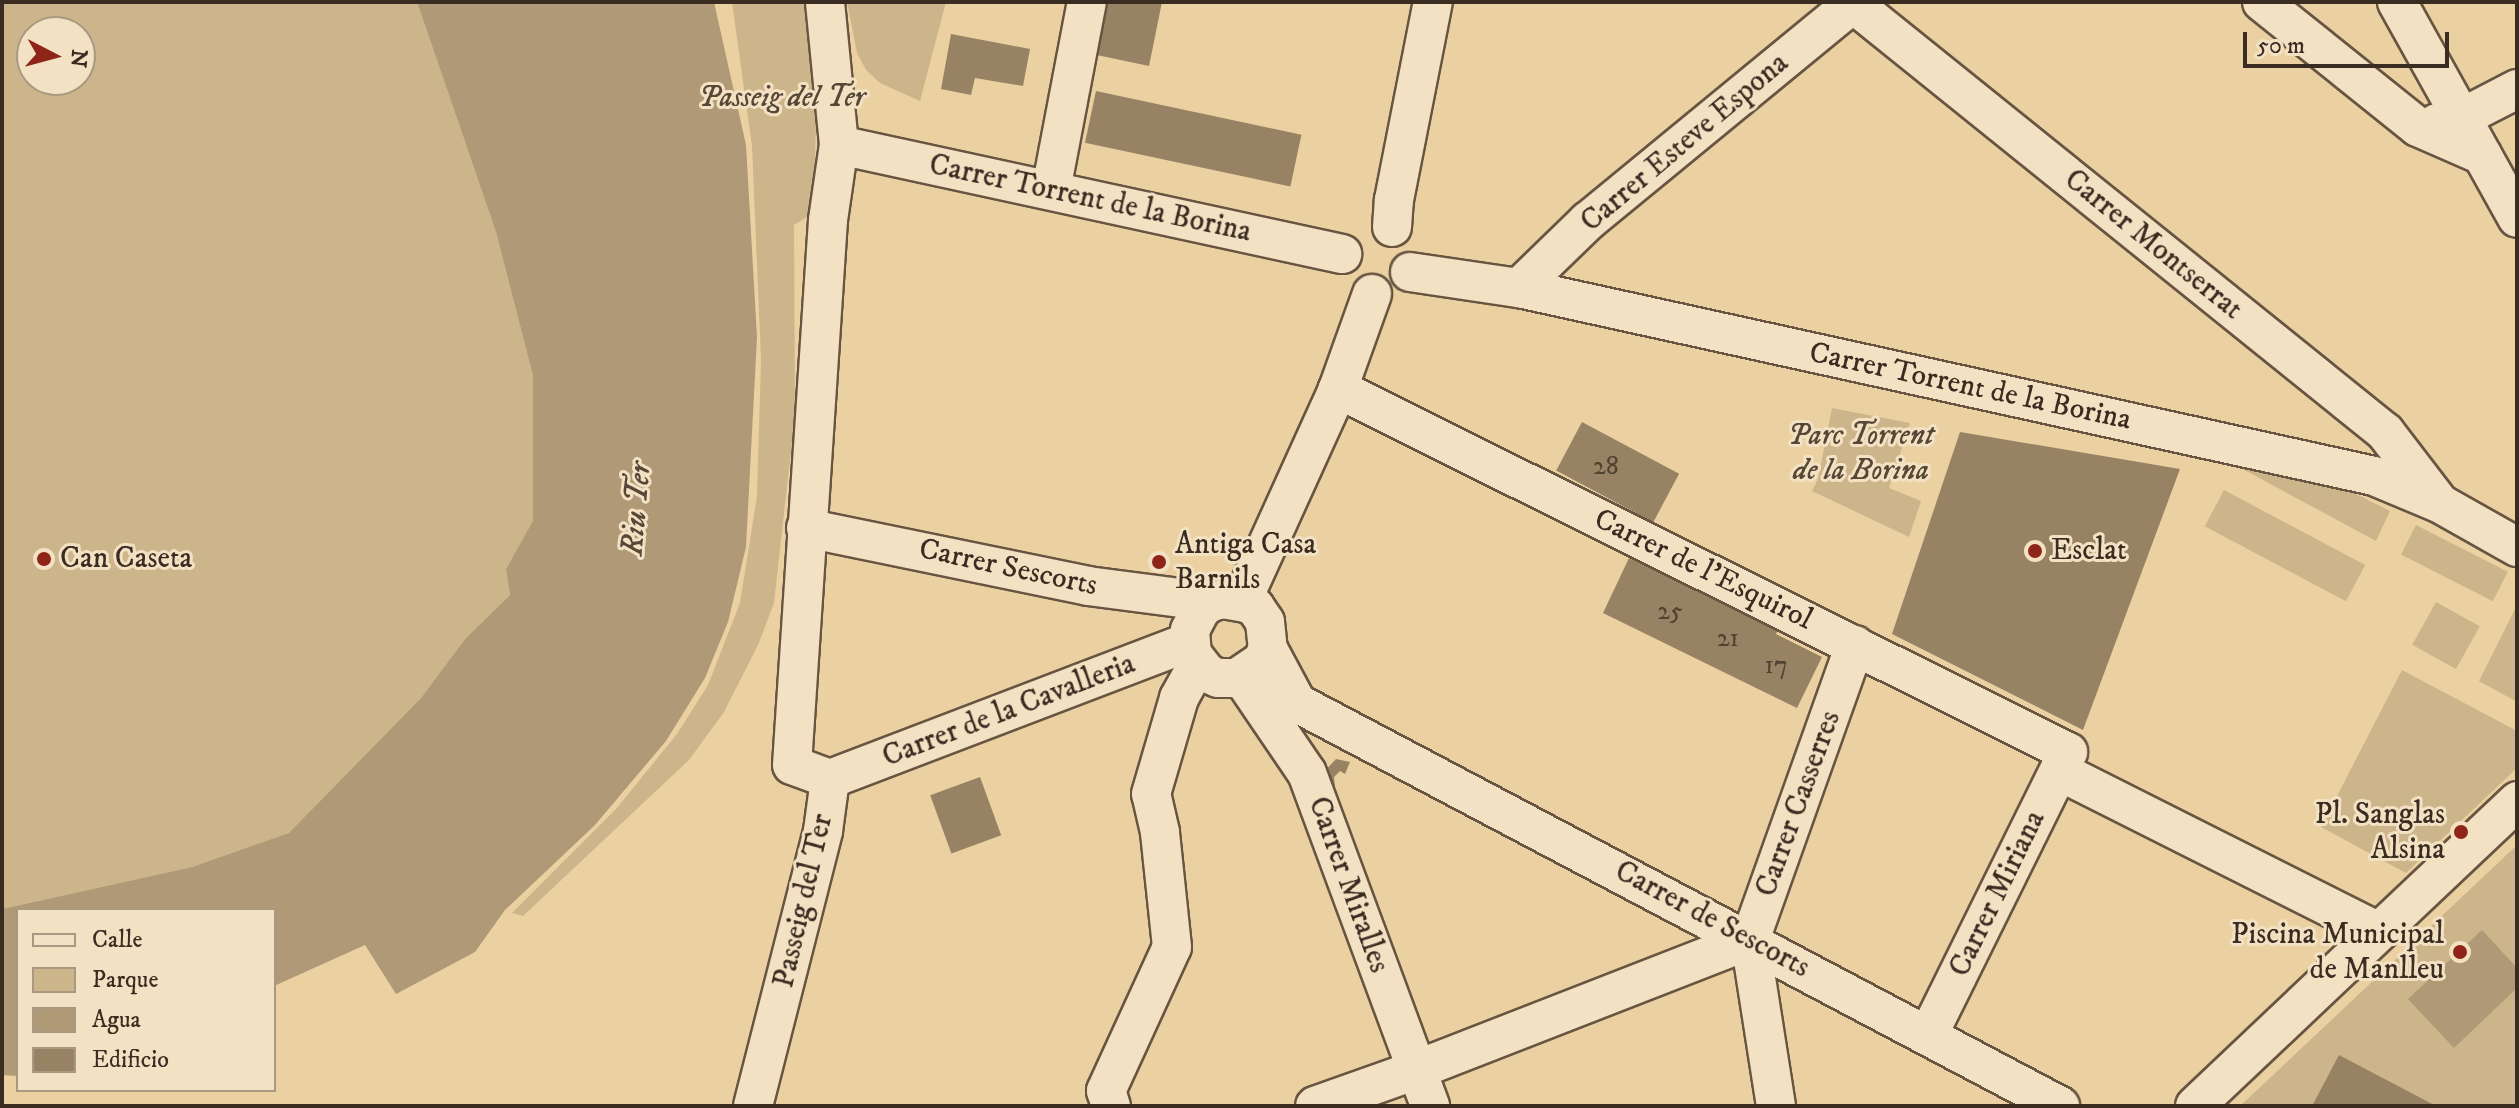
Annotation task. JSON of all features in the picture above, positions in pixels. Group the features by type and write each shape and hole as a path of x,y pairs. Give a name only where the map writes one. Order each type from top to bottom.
{"street":[{"name":"Passeig del Ter","path":"753,1106 823,831 830,779 792,765 828,220 839,145 825,2"},
{"path":"1051,190 1087,2"},
{"path":"1392,227 1394,200 1433,2"},
{"name":"Carrer Esteve Espona","path":"1519,288 1588,221 1853,2"},
{"name":"Carrer Montserrat","path":"1853,2 2385,432 2439,503"},
{"path":"2262,2 2418,127 2482,155"},
{"path":"2397,2 2517,218"},
{"path":"2418,127 2461,118 2517,89"},
{"name":"Carrer Torrent de la Borina","path":"839,145 1342,254"},
{"path":"1371,224 1392,227 1407,241 1411,251 1410,272 1391,291 1372,294 1353,284 1346,275 1342,254 1351,234 1360,228 1371,224"},
{"name":"Carrer Torrent de la Borina","path":"1410,272 1519,288 2374,476 2439,503 2517,547"},
{"path":"1111,1106 1106,1091 1172,947 1160,832 1151,794 1193,653 1194,619 1227,602 1338,389 1372,294"},
{"name":"Carrer de l'Esquirol","path":"1338,389 1855,645 2064,761"},
{"name":"Carrer Sescorts","path":"806,528 921,549 1088,586 1227,602"},
{"path":"1193,653 1218,678 1241,676 1262,661 1268,649 1265,622 1255,607 1227,602"},
{"name":"Carrer Casserres","path":"1776,1106 1750,940 1855,645"},
{"name":"Carrer de Sescorts","path":"1268,649 1297,703 2060,1106"},
{"name":"Carrer de la Cavalleria","path":"830,779 1193,653"},
{"name":"Carrer Miralles","path":"1241,676 1307,773 1430,1106"},
{"path":"1307,773 1333,743 1363,738"},
{"path":"2064,761 2379,932"},
{"name":"Carrer Miriana","path":"1928,1035 2064,761"},
{"path":"2195,1106 2517,801"},
{"path":"1315,1106 1750,940"}],"green space":[{"path":"2,2 417,2 496,232 533,376 533,522 506,569 510,595 465,639 421,698 290,833 192,867 2,909"},
{"name":"Passeig del Ter","path":"732,2 804,2 817,89 814,200 809,216 794,225 795,415 774,603 758,645 724,712 689,760 523,916 512,913 616,809 677,734 708,685 740,603 757,496 761,359 752,146"},
{"path":"847,2 946,2 920,101 880,83 866,70 857,53"},
{"name":"Parc Torrent de la Borina","path":"1832,408 1910,423 1889,488 1921,501 1909,537 1812,491 1818,479"},
{"path":"2237,466 2338,485 2390,511 2376,541"},
{"path":"2224,490 2365,565 2346,601 2205,526"},
{"path":"2416,525 2508,572 2493,601 2401,554"},
{"path":"2436,602 2480,626 2456,669 2412,645"},
{"path":"2517,605 2517,702 2479,681"},
{"path":"2402,670 2517,731 2517,768 2406,873 2321,827"},
{"name":"Piscina Municipal de Manlleu","path":"2517,845 2517,1106 2240,1106 2340,1012"}],"water":[{"name":"Riu Ter","path":"417,2 714,2 746,145 757,337 746,547 728,622 705,678 666,741 595,825 505,910 475,952 396,994 365,945 276,985 276,908 16,908 16,1076 2,1075 2,909 192,867 289,833 421,698 465,639 510,595 506,569 533,521 533,376 496,232"},
{"path":"2482,930 2517,968 2517,988 2454,1048 2408,999"}],"building":[{"path":"1103,2 1162,2 1149,66 1092,54"},
{"path":"951,34 1030,49 1023,86 975,78 971,95 941,89"},
{"path":"1096,91 1301,135 1290,187 1085,143"},
{"path":"1582,422 1679,474 1653,522 1556,471"},
{"name":"Esclat","path":"1960,432 2180,469 2083,730 1892,634"},
{"path":"1629,558 1778,630 1776,634 1822,657 1797,708 1603,613"},
{"path":"1336,759 1350,762 1345,774 1340,771 1334,777 1335,787 1326,788 1322,774"},
{"path":"980,777 1001,835 951,853 930,795"},
{"path":"2339,1055 2436,1106 2312,1106"}],"place":[{"name":"Esclat","path":"2035,551"},
{"name":"Can Caseta","path":"44,559"},
{"name":"Antiga Casa Barnils","path":"1159,562"},
{"name":"Pl. Sanglas Alsina","path":"2461,832"},
{"name":"Piscina Municipal de Manlleu","path":"2460,952"}]}
